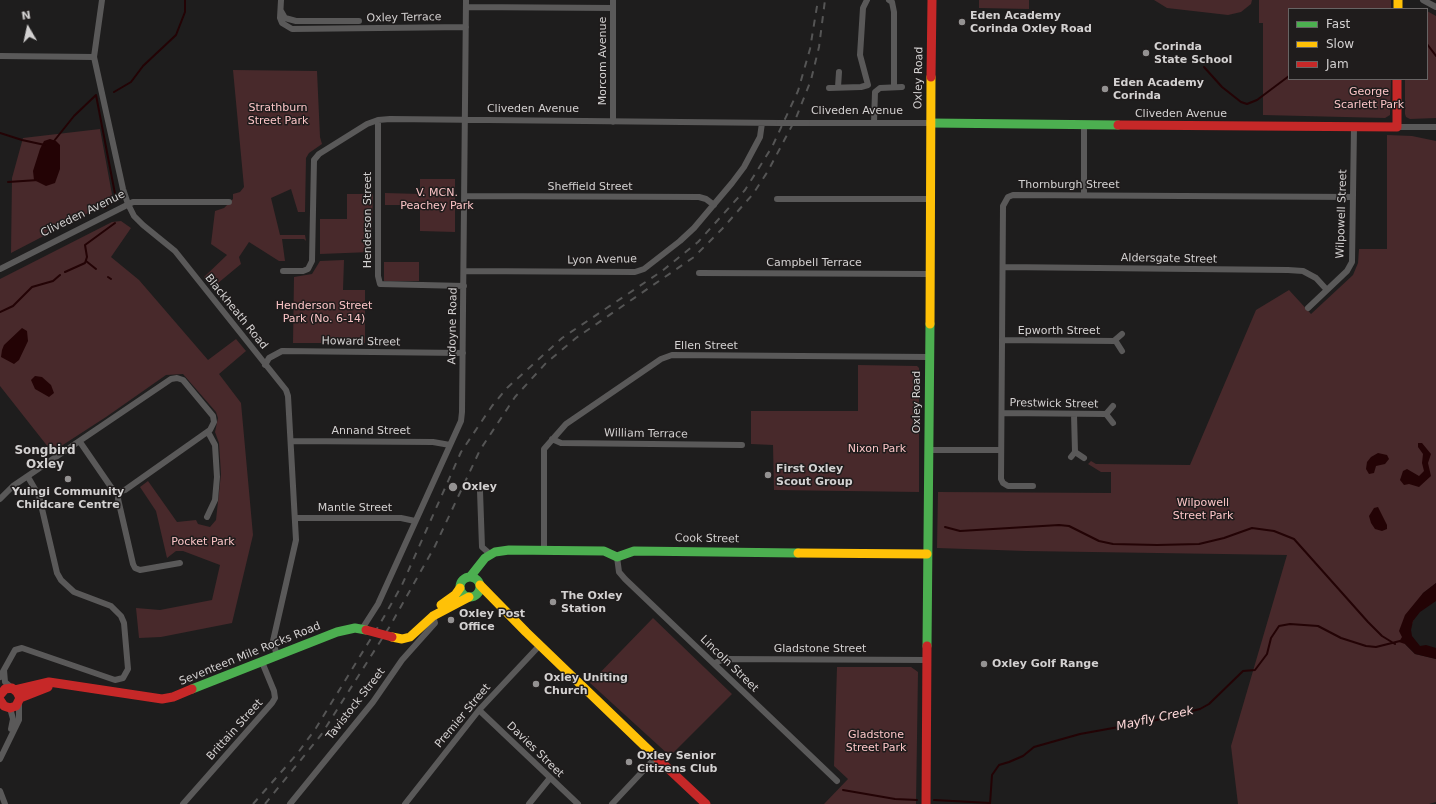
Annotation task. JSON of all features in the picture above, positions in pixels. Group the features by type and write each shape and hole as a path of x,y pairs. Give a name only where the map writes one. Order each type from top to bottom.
{"main road":[{"name":"Oxley Road","path":"926,804 932,0"},
{"path":"1397,80 1397,127"},
{"name":"Cliveden Avenue","path":"930,123 1397,127"},
{"path":"471,597 478,594 476,581 490,554 509,550 604,551 617,557"},
{"name":"Cook Street","path":"617,557 634,551 927,554"},
{"path":"476,581 462,582 460,588 463,594 488,601 507,614"},
{"path":"476,581 507,614 706,804"},
{"name":"Seventeen Mile Rocks Road","path":"433,616 436,609 455,595 460,588"},
{"name":"Seventeen Mile Rocks Road","path":"16,694 66,684 146,698 162,699 185,693 347,629 364,630 402,639 410,637 433,616 471,597"},
{"path":"0,695 5,689 16,694 16,706 5,708 0,700"}],"street":[{"name":"Blackheath Road","path":"102,0 94,57 122,189 128,204 140,221 175,252 286,390 288,396 295,518 294,552 274,642 277,656"},
{"name":"Oxley Terrace","path":"281,0 282,23 292,29 466,27"},
{"name":"Ardoyne Road","path":"364,630 378,604 461,421 466,121 466,0"},
{"name":"Morcom Avenue","path":"613,122 614,0"},
{"path":"867,0 863,8 860,55 868,85 875,92 874,123"},
{"path":"889,0 892,2 895,19 894,87"},
{"path":"1423,0 1436,7"},
{"path":"466,7 614,8"},
{"name":"Oxley Terrace","path":"281,9 284,18 289,20 342,22 359,21"},
{"path":"342,22 342,29"},
{"path":"0,56 94,57"},
{"path":"838,88 839,72"},
{"path":"829,88 861,87 868,85"},
{"path":"875,92 880,88 902,87"},
{"name":"Cliveden Avenue","path":"283,271 303,271 308,269 312,261 314,160 319,154 367,124 378,120 930,123"},
{"name":"Henderson Street","path":"378,120 378,276 380,284 464,286"},
{"name":"Lyon Avenue","path":"464,271 635,272 644,269 680,241 714,205 744,167 760,137 762,123"},
{"path":"1084,125 1084,195"},
{"name":"Wilpowell Street","path":"1308,308 1347,271 1352,262 1354,127"},
{"name":"Cliveden Avenue","path":"1397,127 1436,127"},
{"name":"Thornburgh Street","path":"1033,486 1008,486 1003,483 1001,479 1003,206 1008,197 1013,195 1084,195 1353,197"},
{"name":"Sheffield Street","path":"465,196 699,197 706,198 714,205"},
{"path":"777,199 930,199"},
{"name":"Cliveden Avenue","path":"0,269 128,204 142,201 229,202"},
{"name":"Aldersgate Street","path":"1003,267 1303,271 1316,278 1327,290"},
{"name":"Campbell Terrace","path":"699,273 929,274"},
{"name":"Epworth Street","path":"1002,340 1115,341 1122,334"},
{"name":"Epworth Street","path":"1115,341 1122,351"},
{"name":"Howard Street","path":"265,365 270,358 282,351 463,353"},
{"name":"Ellen Street","path":"544,550 544,449 566,424 667,356 929,357"},
{"path":"0,499 6,492 171,379 177,378 183,380 213,416 214,422 208,432 125,490 119,492 113,490 80,442"},
{"name":"Prestwick Street","path":"1106,414 1112,406"},
{"name":"Prestwick Street","path":"1002,413 1106,414"},
{"path":"1074,414 1073,455 1084,458"},
{"name":"Prestwick Street","path":"1106,414 1113,423"},
{"path":"207,517 215,500 217,477 216,445 208,432"},
{"name":"William Terrace","path":"552,440 561,443 742,445"},
{"name":"Annand Street","path":"291,441 433,442 450,445"},
{"path":"928,450 1001,450"},
{"path":"0,677 15,650 22,648 110,679 123,678 128,669 124,623 121,616 111,606 74,592 61,580 57,573 39,496 28,477"},
{"path":"480,491 482,547 490,554"},
{"path":"119,492 118,499 135,568 140,570 180,563"},
{"name":"Mantle Street","path":"295,518 401,518 415,521"},
{"name":"Lincoln Street","path":"617,557 618,572 838,781"},
{"name":"Tavistock Street","path":"290,804 373,702 402,660 435,623 433,616"},
{"name":"Premier Street","path":"404,804 479,710 540,645"},
{"name":"Gladstone Street","path":"715,663 724,659 927,660"},
{"name":"Brittain Street","path":"183,804 275,698 274,691 262,662"},
{"path":"0,759 20,717 16,694 5,682 4,670"},
{"path":"5,708 13,719 10,737"},
{"name":"Davies Street","path":"479,710 578,804"},
{"path":"612,804 657,756"},
{"path":"529,804 550,778"},
{"path":"0,791 5,804"}],"green space":[{"path":"979,0 1029,0 1029,9 979,8"},
{"path":"1154,0 1252,0 1251,4 1241,12 1228,15 1167,8"},
{"name":"George Scarlett Park","path":"1259,0 1391,0 1391,8 1288,8 1288,80 1391,80 1390,115 1385,118 1263,115 1263,23 1259,23"},
{"path":"1428,12 1436,16 1436,118 1410,119 1406,117 1405,80 1428,80"},
{"name":"Strathburn Street Park","path":"233,70 317,71 320,137 322,144 309,153 306,158 305,212 298,212 291,189 271,198 280,235 305,235 306,241 304,239 282,239 285,261 279,261 249,242 239,257 241,264 212,288 204,277 227,255 211,244 215,211 224,208 233,199 233,194 240,192 244,187"},
{"path":"100,129 113,200 11,253 12,178 23,138"},
{"name":"Wilpowell Street Park","path":"1387,135 1412,136 1436,141 1436,583 1423,593 1405,644 1415,654 1436,659 1436,802 1429,804 1238,804 1231,746 1287,555 1026,551 937,548 938,492 1111,493 1111,472 1101,472 1088,464 1091,461 1096,464 1190,465 1256,310 1289,290 1311,314 1353,275 1358,263 1359,249 1387,249"},
{"name":"V. MCN. Peachey Park","path":"420,179 455,179 455,232 420,231 420,205 385,205 385,193 420,194"},
{"path":"347,194 373,194 371,252 320,254 320,219 347,219"},
{"name":"Pocket Park","path":"121,221 131,228 111,257 139,280 208,360 236,339 246,351 219,374 241,403 253,535 232,623 161,637 139,638 136,608 160,610 212,600 220,565 183,551 176,551 167,558 156,511 140,487 148,481 177,522 196,520 198,524 210,527 216,520 221,474 219,443 215,432 218,418 216,412 183,374 166,375 106,417 52,452 0,386 0,279 112,222"},
{"name":"Henderson Street Park (No. 6-14)","path":"344,260 343,290 365,290 365,343 293,343 294,277 312,274 320,261"},
{"path":"384,262 419,262 419,281 384,281"},
{"name":"Nixon Park","path":"858,365 917,366 919,368 919,492 774,490 773,445 751,444 751,411 858,411"},
{"path":"653,618 732,694 670,756 590,683"},
{"name":"Gladstone Street Park","path":"837,667 911,667 918,672 916,804 824,804 848,779 834,766"}],"shaded area":[{"path":"50,139 56,141 60,145 60,169 55,183 46,186 34,180 33,171 44,141"},
{"path":"22,328 27,331 28,341 19,360 14,364 1,357 2,350 4,345"},
{"path":"35,376 42,377 51,385 54,393 49,397 35,389 31,380"},
{"path":"1418,443 1422,443 1431,454 1428,463 1431,476 1419,487 1409,484 1404,485 1400,480 1403,471 1407,469 1419,476 1424,471 1422,463 1423,454 1418,447"},
{"path":"1378,453 1387,455 1389,459 1385,464 1376,466 1374,473 1369,474 1366,469 1367,462 1371,457"},
{"path":"1378,507 1387,525 1387,529 1382,531 1375,529 1369,516 1374,508"},
{"path":"1436,583 1436,601 1420,612 1413,621 1411,630 1412,636 1420,646 1426,645 1436,648 1436,659 1415,654 1405,644 1399,642 1402,637 1399,631 1405,615 1423,593"}],"waterway":[{"path":"114,92 131,82 143,66 176,35 185,12 185,0"},
{"path":"1428,45 1436,56"},
{"path":"1204,67 1222,87 1241,102 1247,104 1257,100 1288,77"},
{"path":"54,141 74,116 96,95 116,199 105,208"},
{"path":"0,133 45,145"},
{"path":"8,182 38,180"},
{"path":"65,272 85,263 87,257 85,245 115,223"},
{"path":"86,261 96,269"},
{"path":"0,312 13,306 32,287 53,281 60,275"},
{"path":"945,527 960,531 1059,525 1069,526 1099,541 1113,544 1157,545 1199,544 1224,538 1252,528 1274,531 1294,539 1368,622 1382,636 1395,644"},
{"name":"Mayfly Creek","path":"990,804 992,775 999,765 1023,756 1034,747 1080,734 1152,721 1200,709 1209,704 1243,671 1255,670 1267,654 1271,638 1279,626 1290,624 1318,626 1341,638 1366,646 1376,647 1400,641"},
{"path":"843,790 895,799 917,800"},
{"path":"934,800 990,803"}],"railway":[{"path":"253,804 297,754 316,728 381,622 402,585 461,452 492,406 507,388 562,338 662,271 698,242 745,190 772,147 798,91 810,49 818,0"},
{"path":"265,804 321,735 390,626 435,546 480,450 515,397 546,363 576,338 694,257 722,229 753,194 768,171 796,118 811,80 819,47 825,0"}],"traffic: fast":[{"path":"931,123 1118,125"},
{"path":"927,646 930,324"},
{"path":"470,577 485,558 495,552 509,550 604,551 617,557 634,551 798,553"},
{"path":"470,577 477,580 480,587 477,594 470,597 463,594 460,587 463,580 470,577"},
{"path":"192,689 337,632 355,628 366,630"}],"traffic: slow":[{"path":"1398,0 1398,8"},
{"path":"930,324 931,77"},
{"path":"798,553 927,554"},
{"path":"480,585 526,632 657,758"},
{"path":"441,605 455,595 460,588"},
{"path":"392,637 402,639 410,637 433,616 469,597"}],"traffic: jam":[{"path":"931,77 932,0"},
{"path":"1118,125 1397,127 1397,80"},
{"path":"366,630 392,637"},
{"path":"926,804 927,646"},
{"path":"15,690 49,682 162,699 173,697 192,689"},
{"path":"20,698 48,687"},
{"path":"0,695 5,689 12,688 17,692 20,698 16,706 10,708 4,706 0,700"},
{"path":"657,758 706,804"}],"place":[{"name":"Eden Academy Corinda Oxley Road","path":"962,22"},
{"name":"Corinda State School","path":"1146,53"},
{"name":"Eden Academy Corinda","path":"1105,89"},
{"name":"First Oxley Scout Group","path":"768,475"},
{"name":"Yuingi Community Childcare Centre","path":"68,479"},
{"name":"Oxley","path":"453,487"},
{"name":"The Oxley Station","path":"553,602"},
{"name":"Oxley Post Office","path":"451,620"},
{"name":"Oxley Golf Range","path":"984,664"},
{"name":"Oxley Uniting Church","path":"536,684"},
{"name":"Oxley Senior Citizens Club","path":"629,762"}],"district":[{"name":"Songbird Oxley","path":"45,458"}]}
